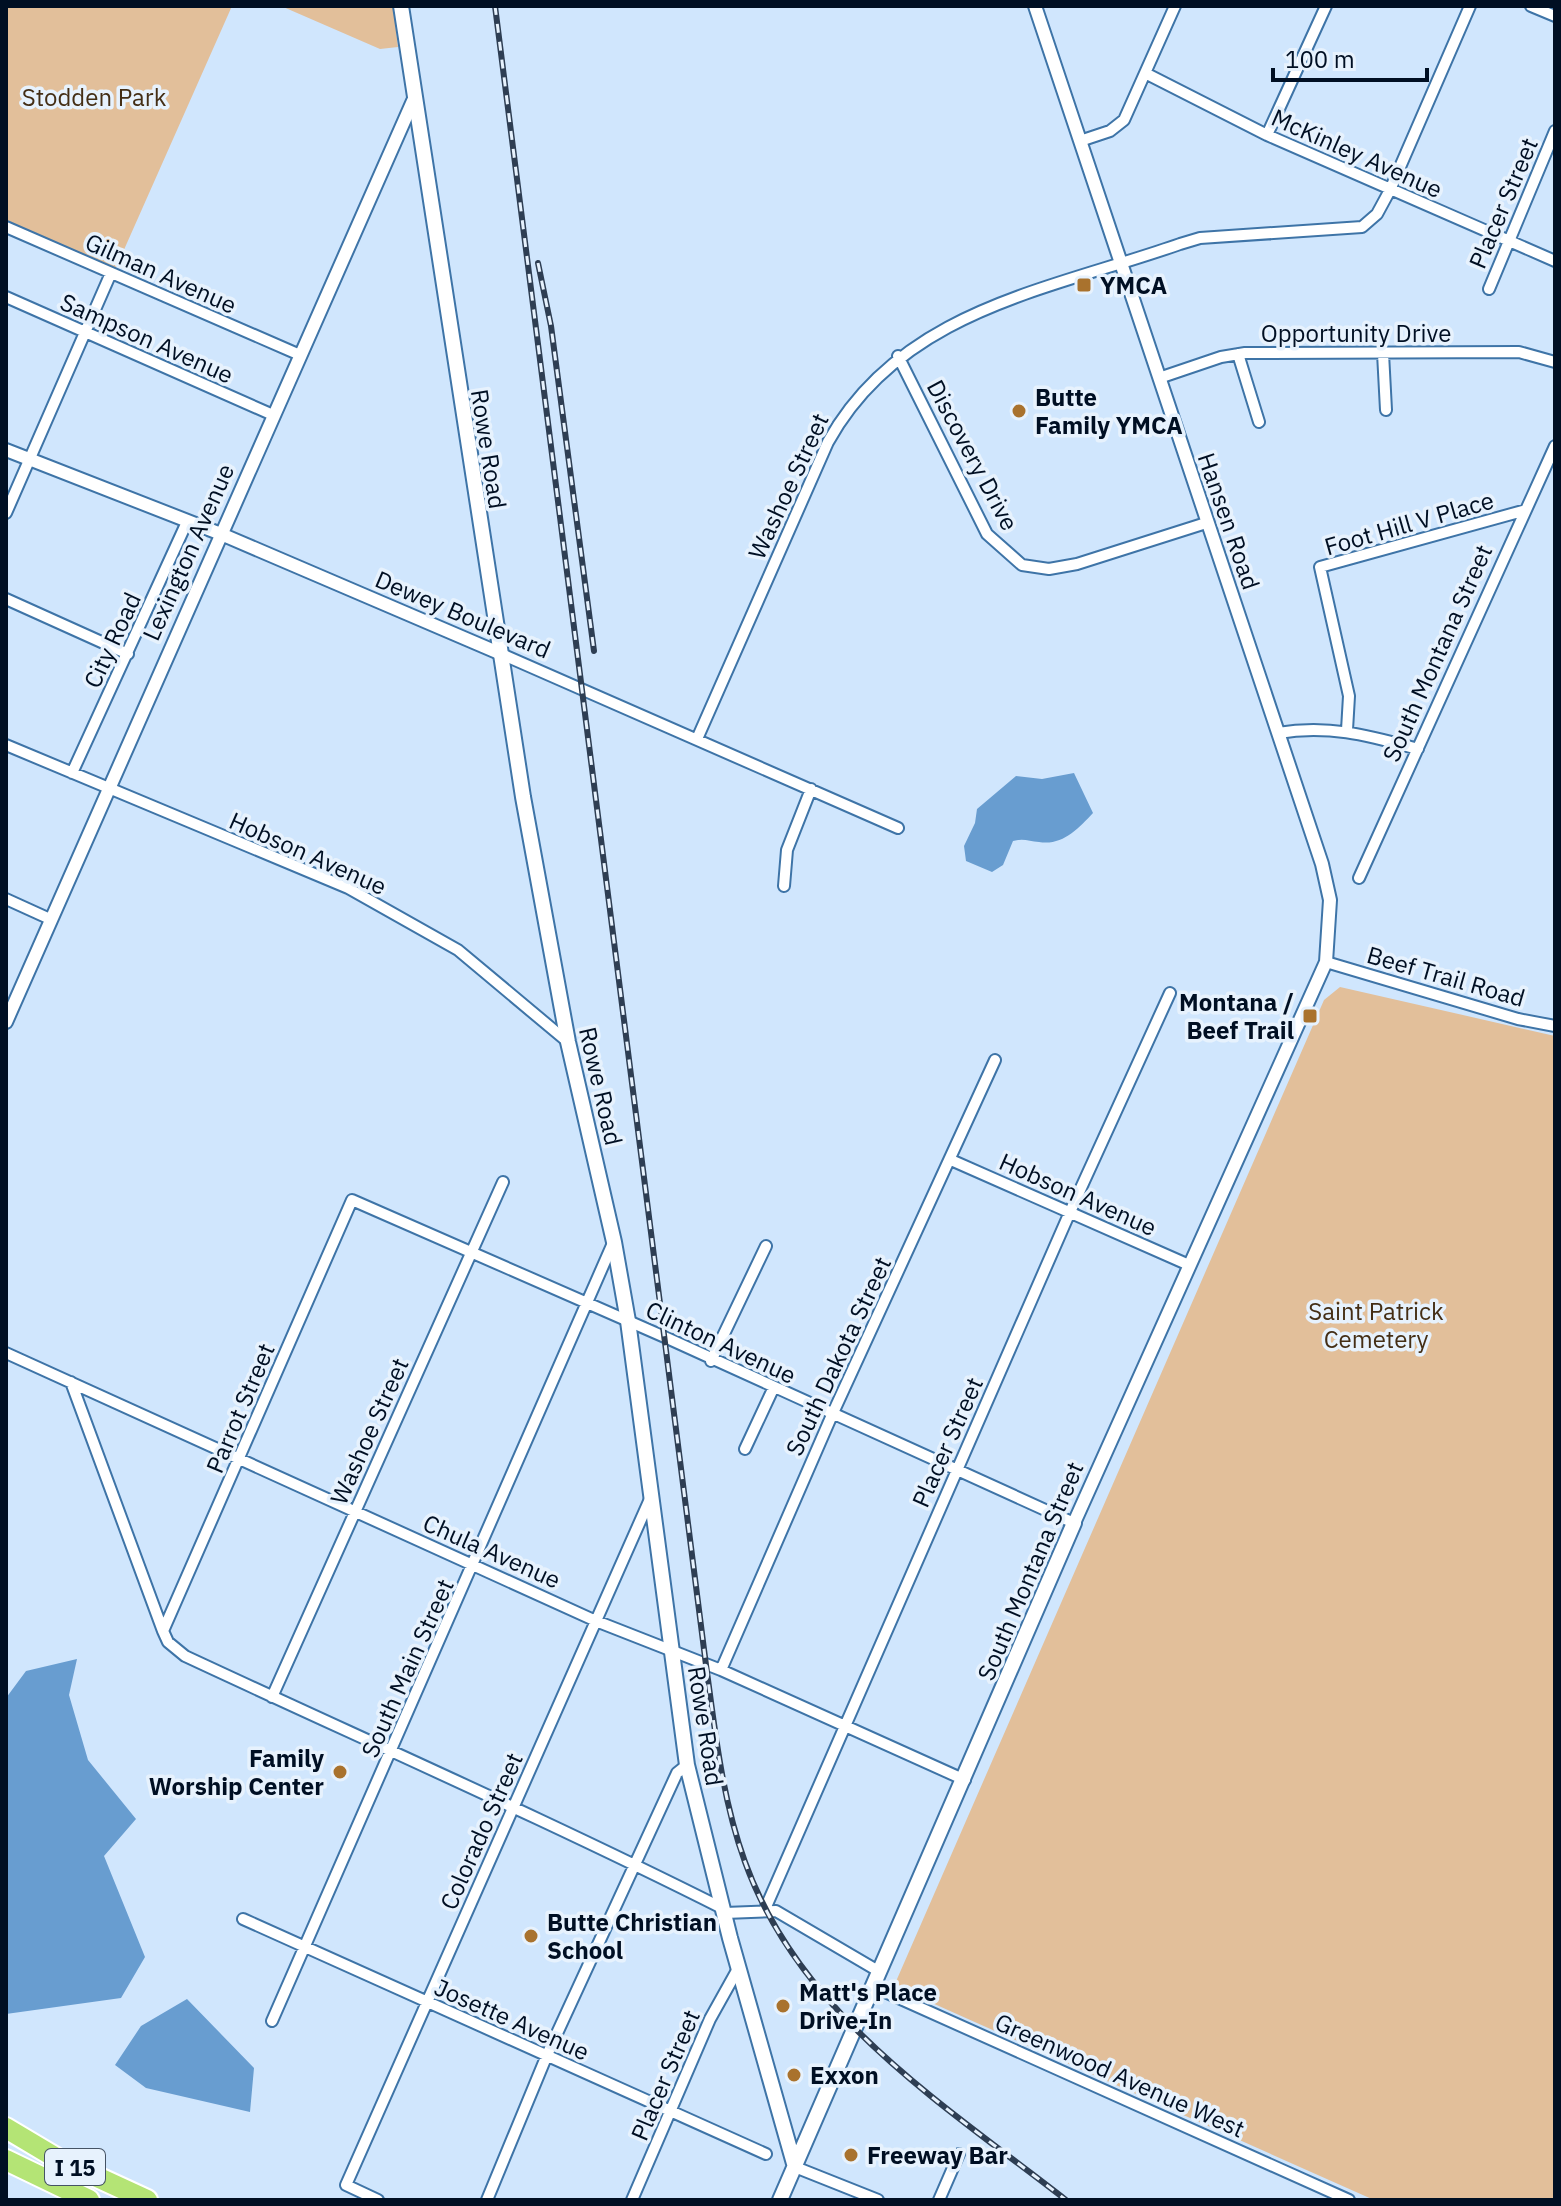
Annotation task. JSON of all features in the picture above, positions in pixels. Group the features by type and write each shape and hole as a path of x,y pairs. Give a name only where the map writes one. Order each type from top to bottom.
{"highway":[{"name":"I 15","path":"6,2128 58,2159 147,2200"},
{"name":"I 15","path":"6,2160 89,2200"}],"main road":[{"name":"Rowe Road","path":"401,6 499,653 568,1042 614,1242 628,1321 687,1765 795,2167"},
{"name":"South Montana Street","path":"780,2200 1074,1523"}],"street":[{"name":"Hansen Road","path":"1035,6 1322,864 1330,900 1326,962"},
{"path":"1080,141 1110,131 1124,120 1175,6"},
{"path":"1267,135 1326,6"},
{"path":"1122,264 1200,238 1362,227 1377,214 1390,190 1470,6"},
{"path":"1531,6 1555,16"},
{"name":"McKinley Avenue","path":"1147,74 1267,135 1555,261"},
{"name":"Lexington Avenue","path":"6,1022 413,101"},
{"name":"Placer Street","path":"1489,289 1555,131"},
{"name":"Gilman Avenue","path":"6,227 300,355"},
{"name":"Washoe Street","path":"697,739 828,442 847,408 898,356 942,328 997,305 1122,264"},
{"path":"6,513 111,273"},
{"name":"Sampson Avenue","path":"6,297 273,415"},
{"name":"Opportunity Drive","path":"1159,378 1238,354 1519,352 1555,362"},
{"path":"1383,353 1386,410"},
{"path":"1238,354 1259,422"},
{"name":"Discovery Drive","path":"898,356 987,534 1022,565 1049,569 1077,564 1206,523"},
{"name":"South Montana Street","path":"1359,878 1555,446"},
{"name":"Dewey Boulevard","path":"6,450 221,534 898,828"},
{"name":"Foot Hill V Place","path":"1347,730 1349,696 1320,567 1526,510"},
{"name":"City Road","path":"72,773 187,522"},
{"path":"6,599 128,654"},
{"path":"1278,733 1306,728 1347,730 1418,749"},
{"name":"Hobson Avenue","path":"6,745 359,895 458,950 568,1042"},
{"path":"784,886 787,850 811,789"},
{"path":"6,899 50,919"},
{"name":"South Montana Street","path":"1074,1523 1326,962"},
{"name":"Beef Trail Road","path":"1326,962 1518,1019 1555,1026"},
{"name":"Placer Street","path":"765,1909 1070,1212 1170,993"},
{"name":"South Dakota Street","path":"721,1670 832,1415 995,1060"},
{"name":"Hobson Avenue","path":"951,1160 1189,1265"},
{"name":"Washoe Street","path":"272,1697 503,1182"},
{"name":"Clinton Avenue","path":"352,1200 469,1255 628,1321 1074,1523"},
{"name":"Parrot Street","path":"163,1631 352,1200"},
{"name":"South Main Street","path":"272,2021 614,1242"},
{"path":"711,1361 766,1246"},
{"name":"Chula Avenue","path":"6,1353 596,1621 721,1670 965,1780"},
{"path":"71,1382 163,1631 168,1642 185,1656 634,1863 725,1911 765,1909"},
{"path":"745,1449 773,1389"},
{"name":"Colorado Street","path":"378,2200 346,2185 653,1494"},
{"path":"487,2200 547,2055 634,1863 677,1773 687,1765"},
{"name":"Greenwood Avenue West","path":"765,1909 792,1920 877,1979 1349,2200"},
{"name":"Josette Avenue","path":"243,1919 766,2154"},
{"name":"Placer Street","path":"632,2200 710,2019 739,1967"},
{"path":"939,2200 959,2154"},
{"path":"795,2167 878,2200"}],"green space":[{"name":"Stodden Park","path":"6,6 232,6 115,270 6,222"},
{"path":"281,6 393,6 398,47 380,49"},
{"name":"Saint Patrick Cemetery","path":"1340,987 1555,1036 1555,2200 1374,2200 894,1986 1324,1000"}],"water":[{"path":"1074,773 1093,813 1075,830 1062,839 1047,843 1013,841 1003,865 992,872 966,861 964,846 975,823 977,809 1016,776 1042,779"},
{"path":"77,1659 69,1695 88,1760 136,1819 104,1856 145,1957 121,1998 6,2014 6,1698 26,1671"},
{"path":"187,1999 254,2068 250,2112 146,2088 115,2065 141,2026"}],"railway":[{"path":"495,6 706,1665 730,1814 745,1862 770,1917 801,1966 838,2011 925,2091 1066,2200"},
{"path":"538,263 551,326 594,651"}],"place":[{"name":"YMCA","path":"1084,285"},
{"name":"Butte Family YMCA","path":"1019,411"},
{"name":"Montana / Beef Trail","path":"1310,1016"},
{"name":"Family Worship Center","path":"340,1772"},
{"name":"Butte Christian School","path":"531,1936"},
{"name":"Matt's Place Drive-In","path":"783,2006"},
{"name":"Exxon","path":"794,2075"},
{"name":"Freeway Bar","path":"851,2155"}]}
